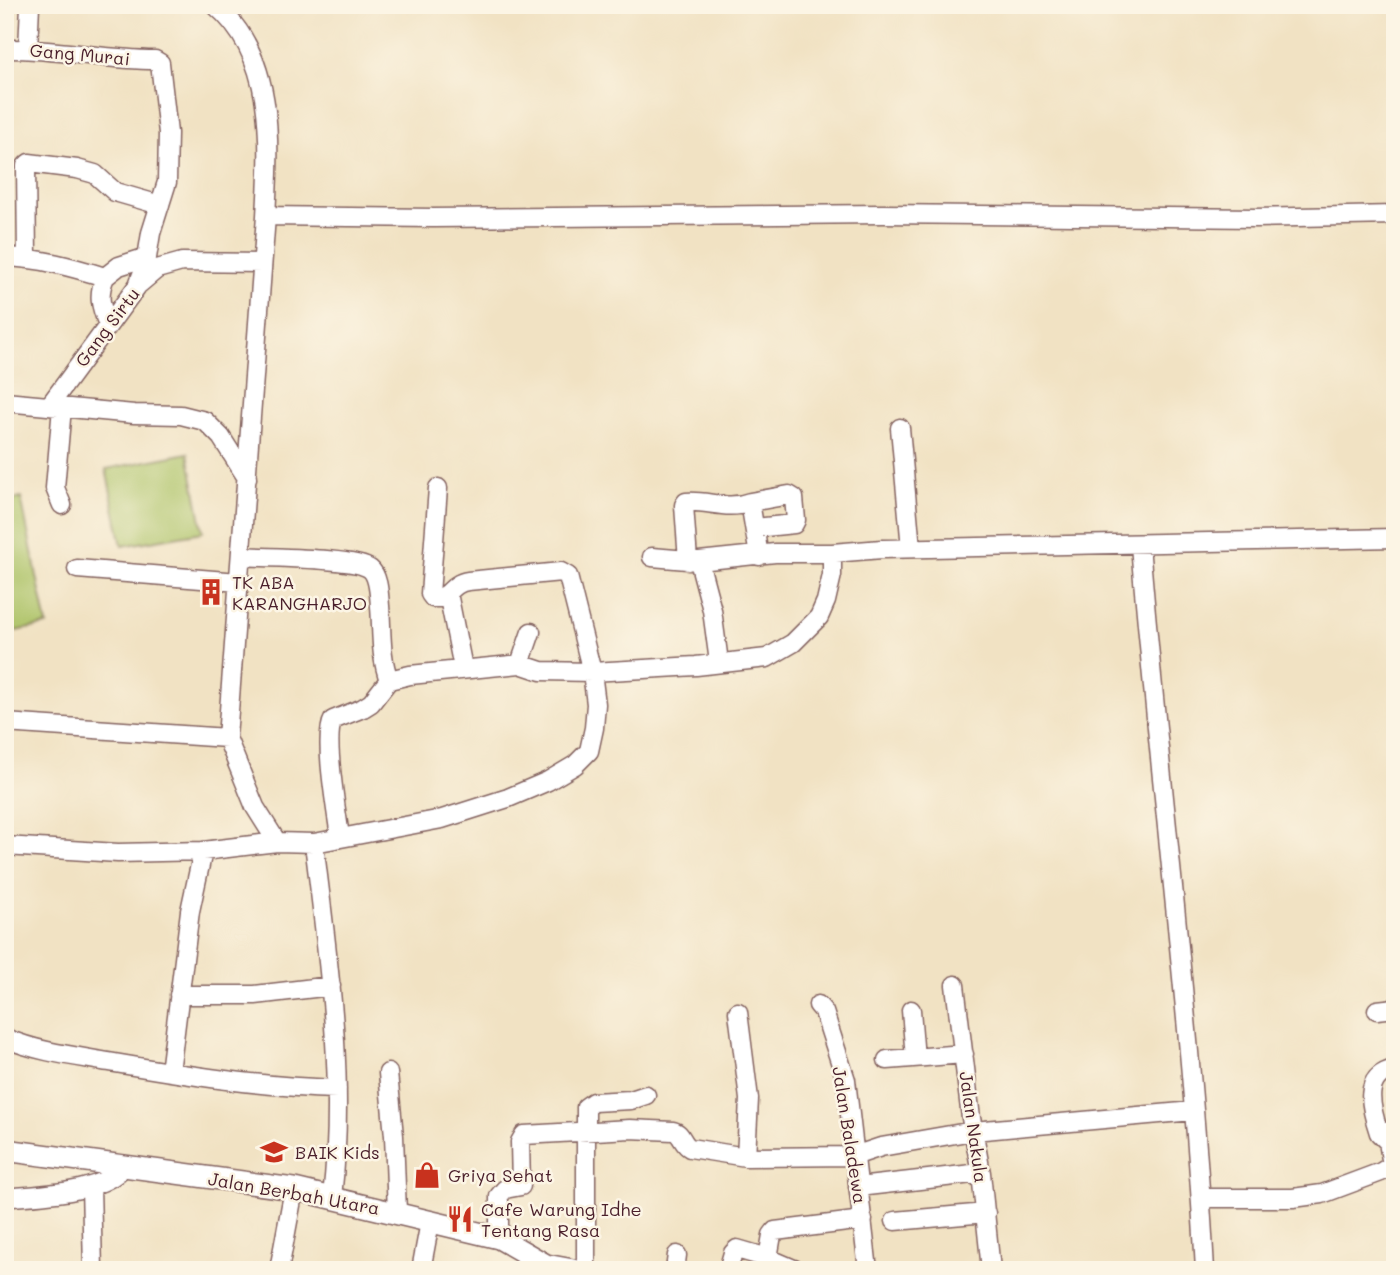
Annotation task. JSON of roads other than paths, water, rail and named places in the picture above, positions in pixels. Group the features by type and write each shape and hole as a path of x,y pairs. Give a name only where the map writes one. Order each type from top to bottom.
{"main road":[{"name":"Jalan Berbah Utara","path":"5,1150 294,1189 332,1197 499,1238 546,1267 573,1270"}],"street":[{"path":"28,49 30,5"},
{"path":"215,5 235,24 246,41 263,92 269,146 227,738 255,807 277,842"},
{"name":"Gang Murai","path":"5,49 155,60 160,63 169,158 167,182 160,205"},
{"path":"27,258 26,166 29,163 77,169 95,174 115,192 160,205 138,285"},
{"path":"266,216 447,218 897,214 1256,218 1395,215"},
{"path":"5,257 27,258 72,267 105,277"},
{"path":"108,325 99,300 105,277 119,266 147,257"},
{"name":"Gang Sirtu","path":"55,407 108,325 138,285 157,269 182,262 261,263"},
{"path":"5,402 134,414 181,415 205,421 221,437 247,478"},
{"path":"55,407 55,488 62,505"},
{"path":"900,428 911,548"},
{"path":"5,845 118,853 203,851 277,842 314,842 442,818 508,798 548,781 575,765 589,751 596,704 592,672 571,583 565,573 468,581 461,582 441,597 433,598 430,594 438,488"},
{"path":"719,662 712,610 694,561 686,502 703,501 721,506 744,505 789,495 794,498 794,524 755,528"},
{"path":"750,502 759,556"},
{"path":"652,557 694,561 794,552 832,553 911,548 1395,538"},
{"path":"1140,545 1178,920 1205,1270"},
{"path":"340,837 330,746 331,724 337,718 356,712 371,703 389,680 463,668 520,664 541,671 592,672 696,666 767,658 793,643 819,617 827,601 832,575 832,553"},
{"path":"242,556 353,562 370,569 375,577 380,604 383,665 389,680"},
{"path":"77,569 239,582"},
{"path":"448,593 463,668"},
{"path":"520,664 531,632"},
{"path":"5,723 227,738"},
{"path":"314,842 331,986 337,1089 332,1197"},
{"path":"170,1072 190,911 203,851"},
{"name":"Jalan Nakula","path":"955,985 973,1131 981,1173 991,1270"},
{"path":"179,995 255,995 331,986"},
{"name":"Jalan Baladewa","path":"818,1005 824,1012 846,1080 868,1270"},
{"path":"911,1010 915,1058"},
{"path":"738,1012 749,1099 746,1157"},
{"path":"5,1038 21,1045 64,1054 170,1072 284,1087 337,1089"},
{"path":"887,1060 964,1054"},
{"path":"1201,1198 1293,1198 1332,1191 1392,1165 1387,1132 1371,1098 1373,1081 1377,1075 1384,1070 1395,1069"},
{"path":"388,1073 397,1212"},
{"path":"586,1270 586,1107 589,1103 631,1100 646,1095"},
{"path":"499,1238 499,1196 505,1189 518,1188 522,1184 520,1138 524,1135 629,1129 673,1130 679,1133 690,1148 746,1157 854,1156 881,1147 973,1131 1193,1111"},
{"path":"5,1198 91,1186 111,1179 124,1166"},
{"path":"858,1187 981,1173"},
{"path":"91,1186 93,1270"},
{"path":"279,1270 294,1189"},
{"path":"895,1221 986,1213"},
{"path":"768,1258 775,1231 863,1220"},
{"path":"421,1270 430,1222"},
{"path":"728,1270 733,1253 737,1250 768,1258 796,1270"}],"place":[{"name":"TK ABA KARANGHARJO","path":"211,592"},
{"name":"BAIK Kids","path":"274,1152"},
{"name":"Griya Sehat","path":"427,1175"},
{"name":"Cafe Warung Idhe Tentang Rasa","path":"460,1219"}]}
